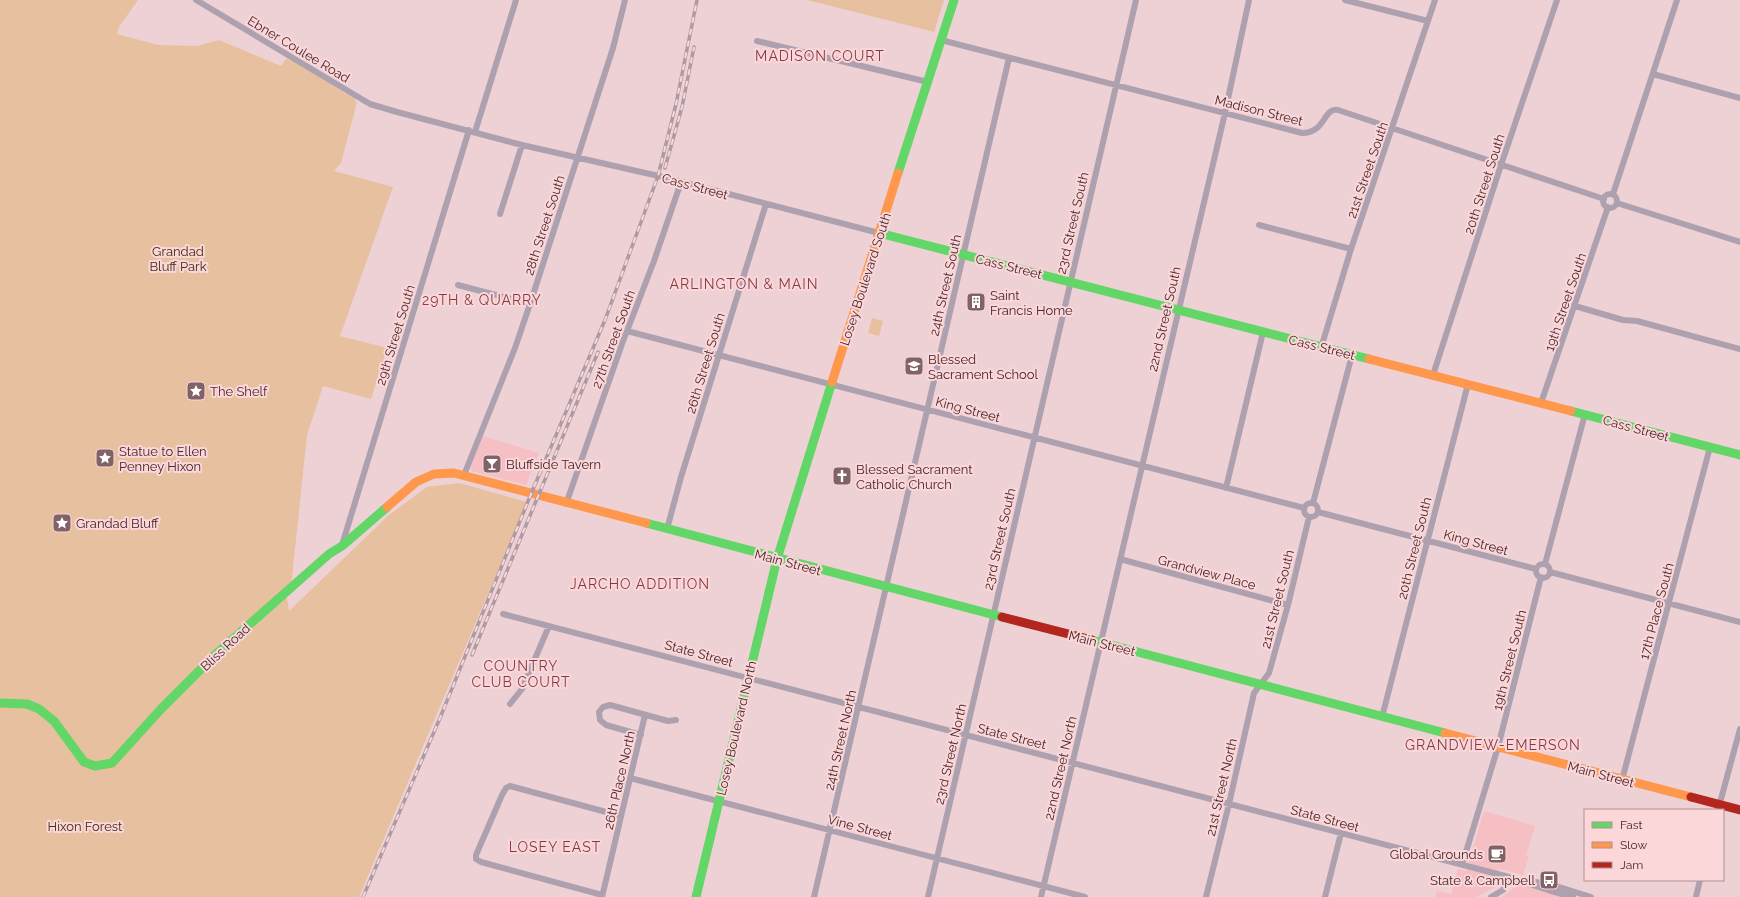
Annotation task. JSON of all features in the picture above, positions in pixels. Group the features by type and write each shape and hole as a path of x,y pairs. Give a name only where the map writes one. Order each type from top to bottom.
{"street":[{"name":"Ebner Coulee Road","path":"196,0 370,104"},
{"path":"475,132 516,0"},
{"name":"28th Street South","path":"464,475 515,348 530,304 613,48 625,0"},
{"name":"Losey Boulevard South","path":"777,559 831,384 954,0"},
{"name":"23rd Street South","path":"993,615 1136,0"},
{"name":"22nd Street South","path":"1100,643 1225,114 1249,0"},
{"path":"1345,0 1428,21"},
{"name":"21st Street South","path":"1321,348 1352,249 1435,0"},
{"name":"20th Street South","path":"1433,375 1501,165 1557,0"},
{"path":"1613,194 1677,0"},
{"name":"Madison Street","path":"941,40 1302,133 1310,133 1316,130 1330,112 1335,110 1604,199"},
{"path":"757,41 928,82"},
{"name":"24th Street South","path":"886,587 1009,58"},
{"path":"1653,74 1740,98"},
{"name":"Cass Street","path":"370,104 522,145 681,182 1740,455"},
{"name":"29th Street South","path":"342,546 469,130"},
{"path":"500,214 522,145"},
{"name":"27th Street South","path":"566,504 681,182"},
{"path":"1613,194 1608,194 1604,199 1604,203 1608,207 1612,207 1617,203"},
{"path":"1613,194 1616,197 1617,203"},
{"path":"1617,203 1740,242"},
{"name":"26th Street South","path":"667,530 681,477 718,355 766,204"},
{"name":"19th Street South","path":"1541,403 1608,207"},
{"path":"1259,226 1352,249"},
{"path":"458,285 530,304"},
{"path":"1575,306 1623,320 1637,321 1740,349"},
{"name":"King Street","path":"627,331 1304,508"},
{"path":"1226,488 1264,332"},
{"path":"1313,503 1352,355"},
{"name":"20th Street South","path":"1382,717 1468,384"},
{"path":"1545,564 1585,414"},
{"name":"17th Place South","path":"1622,780 1710,447"},
{"name":"Bliss Road","path":"0,703 32,705 42,711 58,725 84,762 89,765 96,766 112,763 161,709 216,654 313,568 342,546 416,482 434,474 443,473 464,475"},
{"name":"Main Street","path":"464,475 566,504 1261,684 1622,780 1719,808 1740,810"},
{"path":"1313,503 1318,508 1318,512 1314,516 1309,517 1304,508 1308,504 1313,503"},
{"name":"King Street","path":"1318,512 1536,569"},
{"name":"21st Street South","path":"1261,684 1269,673 1288,605 1309,517"},
{"name":"Losey Boulevard North","path":"696,897 747,678 777,559"},
{"name":"Grandview Place","path":"1120,559 1288,605"},
{"path":"1540,564 1545,564 1550,568 1550,572 1548,576 1541,577 1538,575 1536,569 1540,564"},
{"path":"1550,572 1740,622"},
{"name":"19th Street South","path":"1462,865 1498,747 1541,577"},
{"name":"24th Street North","path":"814,897 886,587"},
{"name":"State Street","path":"503,614 1509,877 1551,892 1573,897"},
{"name":"23rd Street North","path":"928,897 993,615"},
{"path":"510,704 522,689 549,626"},
{"name":"22nd Street North","path":"1041,897 1100,643"},
{"name":"21st Street North","path":"1206,897 1254,693 1261,684"},
{"path":"641,735 606,725 598,716 601,709 610,705 668,721 676,720"},
{"name":"26th Place North","path":"602,896 645,715"},
{"path":"1719,808 1740,729"},
{"name":"Vine Street","path":"630,778 1085,897"},
{"path":"602,896 481,862 476,859 476,855 502,795 506,788 510,786 622,816"},
{"path":"1325,897 1340,833"},
{"path":"1491,897 1503,890 1509,877"},
{"name":"State Street","path":"1516,879 1553,885 1590,897"},
{"path":"1696,897 1700,881"}],"shaded area":[{"path":"483,436 539,453 526,485 472,471 471,466"},
{"path":"1484,811 1535,826 1526,855 1529,856 1523,875 1500,869 1497,879 1497,886 1476,897 1435,897 1437,891 1451,894 1458,869 1466,871"},
{"path":"1518,885 1526,886 1567,897 1502,897"}],"green space":[{"name":"Grandad Bluff Park","path":"0,0 138,0 119,27 117,34 158,45 197,46 219,40 281,66 286,59 302,64 346,94 356,97 355,101 357,102 341,163 334,171 393,187 340,336 387,348 371,399 323,386 307,435 291,587 286,592 289,611 389,515 427,487 459,483 527,502 359,897 0,897"},
{"path":"807,0 944,0 934,32"},
{"path":"872,318 883,321 879,336 868,333"}],"railway":[{"path":"363,897 440,718 531,494 605,320 658,176 676,104 697,0"},
{"path":"665,168 682,107 694,47"},
{"path":"472,655 598,352"}],"traffic: fast":[{"path":"898,173 954,0"},
{"path":"879,233 1369,359"},
{"path":"696,897 777,559 832,382"},
{"path":"1571,411 1740,455"},
{"path":"0,703 27,704 39,709 54,721 84,762 95,766 112,763 161,709 216,654 329,554 342,546 387,507"},
{"path":"646,523 1002,617"},
{"path":"1092,640 1445,733"}],"traffic: slow":[{"path":"832,382 898,173"},
{"path":"1369,359 1571,411"},
{"path":"387,507 416,482 434,474 454,473 646,523"},
{"path":"1445,733 1691,797"}],"traffic: jam":[{"path":"1002,617 1092,640"},
{"path":"1691,797 1740,810"}],"place":[{"name":"Saint Francis Home","path":"976,302"},
{"name":"Blessed Sacrament School","path":"914,366"},
{"name":"The Shelf","path":"196,391"},
{"name":"Statue to Ellen Penney Hixon","path":"105,458"},
{"name":"Bluffside Tavern","path":"492,464"},
{"name":"Blessed Sacrament Catholic Church","path":"842,476"},
{"name":"Grandad Bluff","path":"62,523"},
{"name":"Global Grounds","path":"1497,854"},
{"name":"State & Campbell","path":"1549,880"}],"district":[{"name":"MADISON COURT","path":"820,56"},
{"name":"ARLINGTON & MAIN","path":"744,284"},
{"name":"29TH & QUARRY","path":"482,300"},
{"name":"JARCHO ADDITION","path":"640,584"},
{"name":"COUNTRY CLUB COURT","path":"521,674"},
{"name":"GRANDVIEW-EMERSON","path":"1493,745"},
{"name":"LOSEY EAST","path":"555,847"}],"park label":[{"name":"Hixon Forest","path":"85,826"}]}
